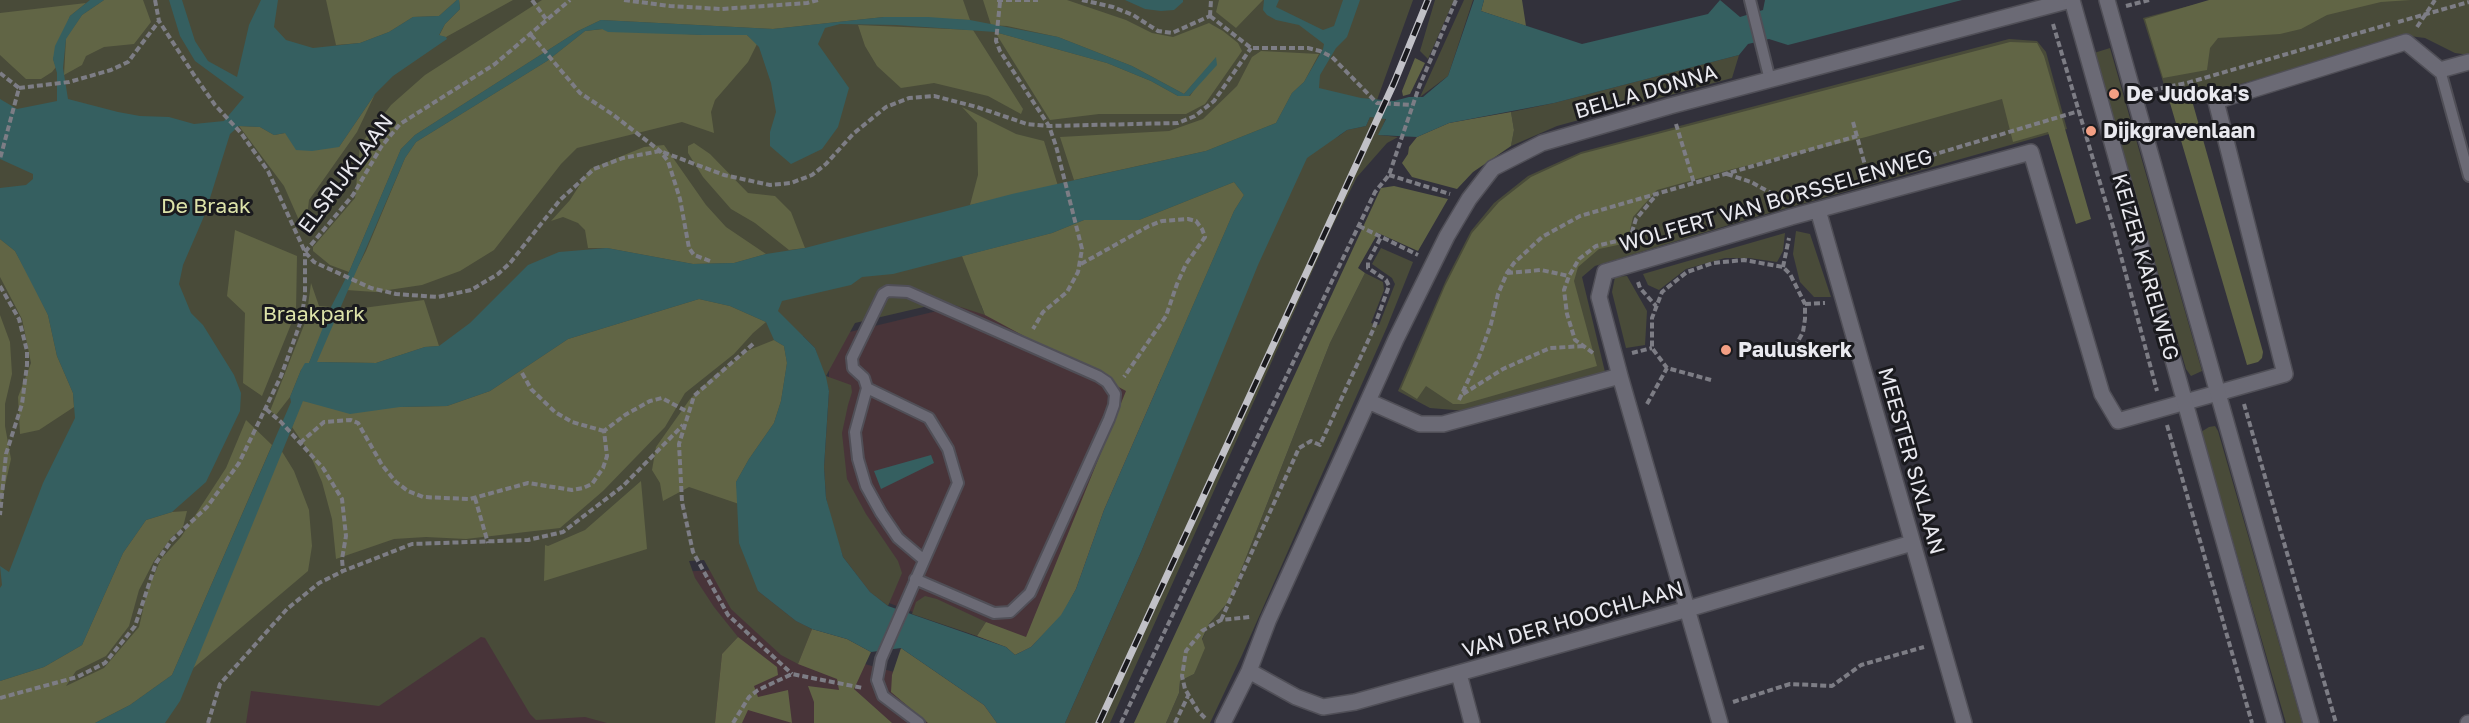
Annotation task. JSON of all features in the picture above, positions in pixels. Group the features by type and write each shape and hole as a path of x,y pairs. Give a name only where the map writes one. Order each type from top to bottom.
{"street":[{"name":"BELLA DONNA","path":"1368,401 1396,339 1468,199 1493,168 1542,142 2072,0"},
{"name":"KEIZER KARELWEG","path":"2072,0 2183,402 2275,723"},
{"name":"KEIZER KARELWEG","path":"2107,0 2312,723"},
{"path":"2162,407 2284,374 2216,100 2406,42 2440,70 2469,62"},
{"name":"WOLFERT VAN BORSSELENWEG","path":"1620,376 1599,297 1605,272 1791,217 2031,152 2102,394 2118,421 2162,407"},
{"name":"MEESTER SIXLAAN","path":"1818,210 1964,723"},
{"path":"1223,723 1249,670 1268,621 1368,401 1420,424 1443,424 1620,376 1720,723"},
{"name":"VAN DER HOOCHLAAN","path":"1249,670 1296,697 1323,707 1355,702 1688,609 1912,543"},
{"path":"1458,674 1472,723"}],"lane":[{"path":"1750,0 1770,80"},
{"path":"2440,70 2469,176"},
{"path":"915,579 994,613 1010,612 1030,593 1109,419 1115,394 1112,387 1098,376 908,292 888,291 883,294 852,358 853,368 864,378 867,388 855,432 858,459 866,486 880,513 898,538 924,560"},
{"path":"867,388 929,418 948,449 958,483 881,659 878,680 883,696 920,723"}],"path":[{"path":"155,0 159,21 214,105 241,133 268,171 305,252 314,262 371,288 396,294 438,297 471,290 498,274 510,263 560,200 594,169 623,158 660,151 724,175 770,185 791,183 812,175 826,164 853,134 886,107 909,98 933,96 977,107 1027,124 1049,126 1178,123 1195,116 1214,101 1251,48"},
{"path":"532,0 546,19"},
{"name":"ELSRIJKLAAN","path":"305,252 352,195 381,147 400,124 495,64 570,0"},
{"path":"624,0 721,9 807,3 818,0"},
{"path":"1027,345 1043,312 1068,292 1080,264 1082,249 1049,126 1000,51 996,41 999,1 1038,0"},
{"path":"1082,0 1113,7 1133,15 1158,31 1172,33 1210,16"},
{"path":"1210,16 1211,0"},
{"path":"1121,723 1375,192 1389,175 1412,105 1456,0"},
{"path":"2127,6 2149,0"},
{"path":"2406,42 2435,0"},
{"path":"2151,90 2187,82 2469,2"},
{"name":"KEIZER KARELWEG","path":"2047,6 2079,111 2252,723"},
{"path":"1210,16 1251,48 1308,48 1320,51 1332,57 1377,103 1412,105"},
{"path":"0,73 19,88 69,82 111,70 128,62 159,21"},
{"path":"531,35 580,93 660,151 668,161 689,248 694,255 710,261"},
{"path":"0,159 19,88"},
{"path":"1670,106 1694,183"},
{"path":"1857,177 2079,111"},
{"path":"1853,122 1873,194"},
{"path":"1443,424 1463,394 1483,346 1498,294 1507,273 1514,263 1542,237 1580,216 1857,136"},
{"path":"1726,174 1751,182 1781,197 1791,217"},
{"path":"1389,175 1468,199"},
{"path":"1631,265 1626,239 1631,236 1636,219 1658,193"},
{"path":"1781,197 1792,194"},
{"path":"1080,264 1162,221 1188,219 1196,221 1204,237 1186,264 1166,316 1125,376 1112,387"},
{"path":"1359,226 1435,263"},
{"path":"1221,620 1299,448 1311,441 1320,445 1373,330 1389,286 1386,280 1368,268 1368,262 1381,237"},
{"path":"1783,267 1787,248"},
{"path":"0,698 77,677 105,663 135,626 156,563 171,541 207,507 239,463 281,376 301,321 305,295 305,252"},
{"path":"1711,380 1668,368 1652,348 1652,318 1662,292 1687,272 1713,263 1744,260 1783,267 1790,274 1805,304 1805,319 1803,332 1796,345 1778,360"},
{"path":"1507,273 1541,270 1569,276"},
{"path":"0,286 19,319 27,351 26,383 6,460 0,515"},
{"path":"1640,288 1656,306"},
{"path":"753,344 694,396 683,425 679,444 682,502 693,552 728,615 792,674 881,691"},
{"path":"1463,394 1503,369 1550,348 1586,346"},
{"path":"1635,426 1668,368"},
{"path":"522,373 531,389 555,412 572,422 604,431"},
{"path":"604,431 625,415 650,401 662,398 688,412"},
{"path":"266,408 323,468 342,499 346,536 342,559 343,571"},
{"path":"300,443 324,422 351,420 358,423 372,450 396,483 408,491 431,498 475,498 528,483 572,490 583,489 592,484 603,468 607,456 604,431"},
{"path":"208,723 220,684 287,609 319,583 412,544 528,540 563,532 623,486 683,425"},
{"path":"0,453 6,460"},
{"path":"475,498 488,543"},
{"path":"1210,723 1188,696 1182,676 1186,651 1202,631 1221,620 1240,616 1256,617 1268,621"},
{"path":"1716,707 1790,684 1832,686 1861,665 1941,642"},
{"path":"733,723 749,697 758,690 792,674"},
{"path":"1175,723 1188,696"}],"shaded area":[{"name":"De Braak","path":"90,0 104,0 82,15 66,39 63,68 68,99 118,112 140,116 169,117 194,124 224,121 244,97 195,61 180,36 169,0 182,0 195,41 208,61 237,77 249,25 261,0 278,0 274,27 286,40 313,48 360,43 389,32 413,17 439,16 457,0 459,0 460,9 445,24 439,35 447,39 393,76 375,94 339,147 312,151 296,150 285,133 274,135 260,127 239,126 230,134 205,214 183,265 179,284 191,313 203,325 234,375 241,393 240,411 206,482 172,512 146,520 123,553 82,645 44,667 0,681 0,588 2,585 0,566 9,572 43,483 75,418 73,393 57,356 48,315 15,251 0,239 0,188 26,185 33,179 33,174 0,159 0,99 17,109 57,101 57,73 53,59 55,46 70,16"},
{"path":"1125,0 1183,0 1183,2 1174,10 1161,11 1145,9"},
{"path":"1264,0 1279,0 1276,7 1323,30 1334,26 1343,0 1360,0 1347,37 1336,48 1320,75 1319,88 1361,98 1394,101 1409,97 1423,97 1448,76 1474,0 1484,0 1481,11 1582,44 1708,14 1720,0 1740,17 1763,10 1765,0 1962,0 1788,45 1769,39 1748,44 1739,55 1554,103 1449,123 1417,137 1378,135 1386,119 1370,117 1366,126 1347,130 1307,158 1258,265 1141,552 1065,723 997,723 984,705 901,648 871,652 847,639 812,629 796,621 758,591 739,543 736,482 774,423 781,401 787,363 784,346 774,340 766,322 730,306 699,299 568,339 490,391 447,406 400,407 350,414 303,401 180,701 165,723 95,723 130,705 172,675 291,402 290,397 301,370 305,363 309,363 331,307 349,272 401,149 415,135 578,31 601,20 773,29 884,17 928,17 970,20 1058,37 1132,66 1184,94 1216,57 1217,65 1189,96 1178,96 1151,81 1107,63 995,32 896,25 840,24 825,28 818,44 849,88 838,127 822,149 791,164 770,146 770,132 776,112 771,83 759,47 747,35 608,32 602,29 585,31 547,61 416,142 405,158 317,362 376,363 425,347 439,346 470,323 528,265 559,252 607,248 693,264 734,263 766,254 805,248 1012,194 1206,151 1276,123 1292,93 1304,82 1323,49 1324,44 1299,25 1276,20 1263,10","holes":["1234,182 1244,195 1234,211 1104,510 1076,589 1061,615 1031,647 1015,655 1006,647 888,606 870,592 843,557 826,498 824,467 829,391 826,377 815,348 778,311 782,301 851,285 862,277 893,274 1052,233 1084,220 1139,220"]},
{"path":"966,304 1204,407 1030,656 865,594 829,489 829,337"},
{"path":"931,455 934,463 881,489 874,471"},
{"path":"732,569 850,660 971,693 1005,723 233,723 248,668 626,575"}],"green space":[{"name":"Braakpark","path":"0,0 1413,0 1377,100 1336,138 1347,130 1366,126 1370,117 1386,118 1379,135 1398,137 1387,143 1357,177 1332,227 1110,723 1065,723 1141,552 1204,396 981,305 985,315 945,302 855,323 826,376 851,385 852,392 842,433 847,479 866,514 898,561 902,573 888,606 870,592 843,557 833,528 826,498 824,467 829,391 815,348 803,336 758,591 796,621 812,629 798,664 781,655 731,609 704,560 689,561 695,578 738,637 722,654 715,723 607,723 585,717 536,720 530,714 485,638 481,637 379,706 251,691 246,723 0,723"},
{"path":"104,0 143,0 151,22 134,44 104,47 86,56 82,65 64,75 66,38 82,15"},
{"path":"326,0 457,0 439,16 413,17 389,32 360,43 336,45"},
{"path":"459,0 513,0 446,37 439,36 445,24 460,9"},
{"path":"542,0 963,0 970,20 884,17 773,29 601,20 578,31 415,135 401,149 349,272 330,265 313,251 313,247 355,198 360,145 391,105 425,75"},
{"path":"983,0 1067,0 1126,20 1152,33 1173,37 1209,23 1238,43 1242,51 1205,104 1186,114 1099,114 1050,120 995,32 1107,63 1151,81 1178,96 1190,96 1216,58 1184,94 1132,66 1058,37 1007,26 991,25"},
{"path":"1219,0 1263,0 1236,28 1216,12"},
{"path":"1435,0 1454,0 1428,59 1420,51"},
{"path":"1464,0 1473,0 1448,76 1420,97"},
{"path":"1484,0 1522,0 1526,26 1481,11"},
{"path":"2209,0 2411,0 2381,2 2327,15 2301,29 2280,34 2218,38 2210,48 2207,70 2163,78 2145,19"},
{"path":"2212,0 2469,0 2469,55 2455,53 2425,38 2409,36 2170,104 2143,18"},
{"path":"86,3 70,16 53,59 56,67 41,79 26,79 0,55 0,13"},
{"path":"858,25 973,30 1023,109 1021,114 988,96 934,83 901,88 877,66 865,46"},
{"path":"603,29 702,35 747,35 757,44 748,62 715,100 711,112 714,133 682,122 577,148 561,164 494,250 460,271 422,285 375,292 346,290 366,251 405,158 416,142 547,61 585,31"},
{"path":"2009,39 2037,41 2046,52 2067,129 1752,218 1595,266 1582,277 1605,372 1466,411 1430,408 1398,391 1446,280 1471,231 1494,203 1528,176 1581,152"},
{"path":"2010,42 2037,43 2044,56 2091,219 2076,224 2048,132 2013,142 2002,99 1866,137 1657,190 1633,217 1627,243 1599,249 1578,267 1574,281 1597,366 1464,404 1453,404 1426,386 1417,399 1401,389 1445,286 1472,233 1499,202 1531,177 1581,154"},
{"path":"2110,48 2202,371 2191,376 2186,369 2094,53"},
{"path":"1261,51 1319,54 1304,82 1292,93 1276,123 1206,151 1074,180 1060,137 1169,131 1203,119 1237,86 1252,57"},
{"path":"1739,55 1732,78 1557,126 1511,146 1514,130 1511,112"},
{"path":"1415,58 1425,63 1410,94 1403,96 1402,91"},
{"path":"375,94 357,132 309,200 305,234 284,186 239,126 260,127 274,135 285,133 339,147"},
{"path":"2191,97 2263,352 2258,362 2247,365 2170,103"},
{"path":"962,107 1016,134 1044,141 1058,186 970,205 978,175 977,123"},
{"path":"1511,112 1514,130 1511,146 1473,172 1457,189 1412,177 1402,163 1408,154 1409,147 1417,137 1449,123"},
{"path":"694,143 710,154 748,193 775,196 791,212 805,248 789,250 755,223 731,209 703,177 688,153 688,146"},
{"path":"664,145 706,205 726,227 766,254 734,263 693,264 607,248 588,248 585,230 578,223 563,217 551,221 570,200 590,169 644,147"},
{"path":"1234,182 1244,195 1234,211 1104,510 1076,589 1062,615 1031,647 1015,655 1006,647 977,636 986,622 1026,637 1126,391 985,315 962,256 1052,233 1084,220 1139,220"},
{"path":"1394,186 1448,199 1418,251 1378,233 1358,268 1365,273 1330,343 1229,601 1209,624 1202,639 1205,648 1194,674 1180,681 1179,693 1166,723 1134,723 1381,188"},
{"path":"235,230 297,256 296,312 262,396 243,383 245,313 227,296"},
{"path":"1796,231 1810,234 1831,297 1814,297 1800,282 1793,254"},
{"path":"1785,233 1783,251 1777,262 1749,258 1725,258 1686,269 1659,290 1648,285 1643,274"},
{"path":"0,239 15,251 48,315 57,356 73,393 74,407 39,430 20,434 18,397 31,363 22,319 0,277"},
{"path":"1381,248 1413,262 1387,327 1242,655 1210,723 1166,723 1179,693 1180,681 1194,674 1202,640 1209,624 1229,601 1330,343 1365,273 1383,282 1384,290 1371,323 1379,325 1395,284 1392,278 1372,264"},
{"path":"1627,276 1647,311 1645,345 1626,348 1612,292 1615,277"},
{"path":"311,283 319,306 331,307 331,310 309,363 301,370 290,397 276,415 270,411 306,320"},
{"path":"699,299 730,306 766,322 734,354 685,393 665,427 603,491 560,528 466,539 426,537 394,539 336,559 332,519 322,482 309,452 292,427 302,401 400,407 447,406 490,391 568,339"},
{"path":"424,300 439,346 425,347 376,363 316,362 339,307 355,309"},
{"path":"0,315 10,342 12,374 5,404 5,426 11,459 0,507"},
{"path":"774,340 784,346 787,363 781,401 774,423 736,482 739,504 689,487 663,501 660,483 652,470 656,447 690,399 714,376 749,350"},
{"path":"246,420 272,445 172,675 130,705 95,723 0,723 0,681 44,667 82,645 123,553 146,520 172,512 187,511 183,527 171,538 154,561 139,590 129,626 106,656 76,671 66,686 104,668 139,627 148,588 161,559 181,537 226,468"},
{"path":"2215,426 2302,723 2286,723 2201,432"},
{"path":"281,450 294,471 309,510 312,546 308,571 191,670"},
{"path":"641,481 647,549 544,581 545,545 548,546 585,530"},
{"path":"925,596 937,599 986,622 977,636 912,614 916,602"},
{"path":"812,629 847,639 871,652 854,689 892,723 814,723 814,702 808,686 839,690 837,679 798,664"},
{"path":"738,637 777,667 778,675 754,686 758,697 788,690 792,723 748,710 742,723 715,723 722,654"},
{"path":"901,648 984,705 997,723 928,723 891,692 892,675"}],"railway":[{"path":"1099,723 1394,83 1428,0"}],"place":[{"name":"De Judoka's","path":"2114,94"},
{"name":"Dijkgravenlaan","path":"2091,131"},
{"name":"Pauluskerk","path":"1726,350"}]}
